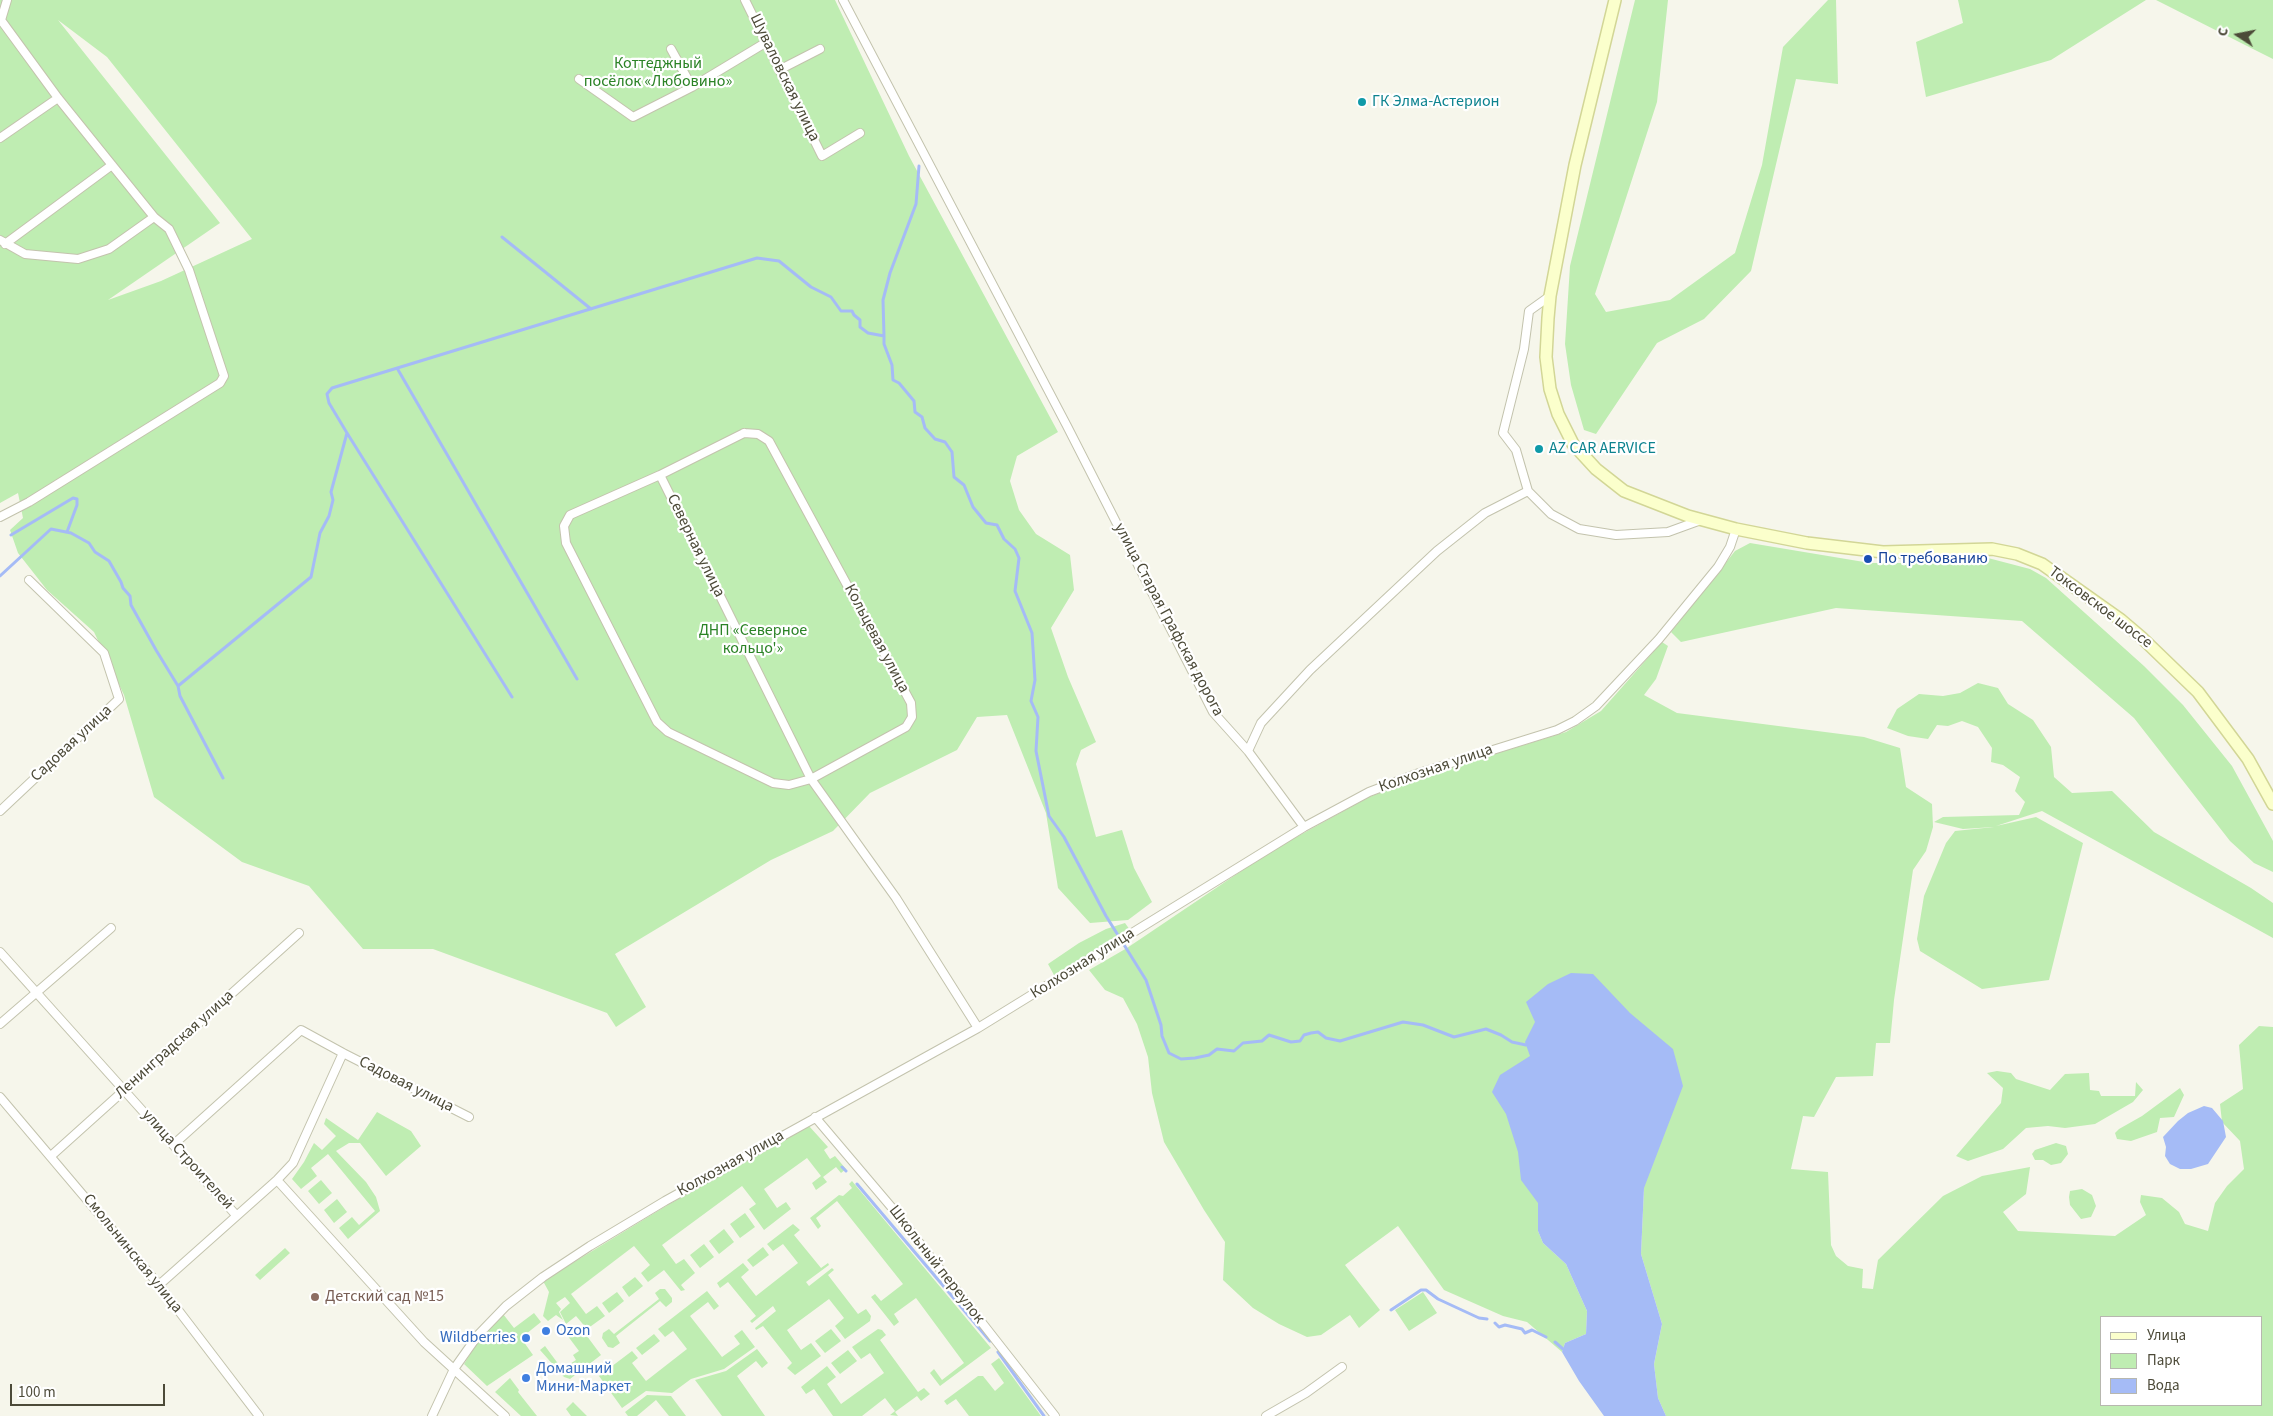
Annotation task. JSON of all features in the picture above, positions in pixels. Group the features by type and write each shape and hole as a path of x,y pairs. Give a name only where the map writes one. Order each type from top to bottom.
{"main road":[{"name":"Токсовское шоссе","path":"1615,0 1575,166 1550,296 1546,357 1550,388 1558,414 1573,444 1596,469 1624,491 1701,520 1736,529 1807,543 1883,552 1992,549 2018,554 2042,564 2121,620 2198,692 2248,759 2273,804"}],"street":[{"path":"0,518 220,383 224,376 189,270 169,229 154,217 112,166 0,20 7,0"},
{"name":"Шуваловская улица","path":"745,0 822,156 860,134"},
{"name":"улица Старая Графская дорога","path":"843,0 1068,426 1214,712 1248,751 1304,827"},
{"path":"579,79 633,117 692,87 766,43"},
{"path":"671,49 692,87"},
{"path":"779,70 820,49"},
{"path":"0,138 58,98"},
{"path":"112,166 2,242 25,254 78,259 109,249 154,217"},
{"path":"1550,296 1529,311 1524,349 1503,433 1516,450 1528,491 1551,514 1579,529 1616,535 1668,532 1701,520"},
{"name":"Кольцевая улица","path":"744,433 758,434 769,441 911,703 912,717 906,727 811,779 789,785 773,783 668,732 657,722 566,543 564,526 570,515 660,475 744,433"},
{"name":"Северная улица","path":"660,475 811,779 896,898 978,1028"},
{"path":"1248,751 1262,723 1310,670 1437,551 1485,513 1528,491"},
{"name":"Колхозная улица","path":"432,1416 454,1369 478,1335 506,1306 543,1277 665,1201 978,1028 1304,827 1369,792 1418,773 1558,730 1596,706 1659,639 1718,567 1730,547 1736,529"},
{"name":"Садовая улица","path":"0,810 119,699 104,653 29,580"},
{"path":"0,1024 111,928"},
{"name":"Ленинградская улица","path":"51,1156 299,933"},
{"name":"улица Строителей","path":"0,952 236,1215"},
{"name":"Садовая улица","path":"173,1145 301,1030 469,1117"},
{"path":"159,1285 277,1180 293,1163 343,1053"},
{"name":"Смольнинская улица","path":"0,1097 159,1285 259,1416"},
{"name":"Школьный переулок","path":"816,1117 893,1210 1055,1416"},
{"path":"277,1180 424,1342 505,1416"},
{"path":"1266,1416 1306,1393 1342,1367"}],"green space":[{"path":"0,0 835,0 909,156 1058,432 1017,456 1010,481 1019,510 1036,534 1070,555 1074,590 1051,628 1068,677 1096,742 1081,750 1076,764 1096,837 1122,830 1134,868 1152,902 1128,920 1090,923 1058,888 1046,813 1007,715 977,717 957,750 870,793 833,831 771,860 615,954 646,1007 616,1027 607,1013 433,949 363,949 309,886 242,862 154,797 124,695 94,632 47,590 18,553 10,530 23,518 18,493 0,503","holes":["58,20 107,57 252,239 161,281 108,300 220,223"]},
{"path":"1635,0 1668,0 1657,102 1595,294 1606,312 1670,300 1735,253 1762,165 1783,47 1828,0 1836,0 1838,84 1796,79 1751,271 1704,319 1657,343 1596,434 1584,430 1571,385 1565,344 1570,266"},
{"path":"1958,0 2146,0 2051,60 1926,97 1916,42 1963,23"},
{"path":"2156,0 2273,0 2273,59 2251,48"},
{"path":"1750,543 1870,563 1912,563 1988,558 2030,569 2046,578 2144,666 2183,705 2232,766 2273,841 2273,872 2254,863 2230,841 2134,718 2022,621 1836,608 1681,642 1671,632 1735,551"},
{"path":"1662,642 1668,646 1656,679 1644,695 1677,713 1864,737 1900,748 1906,787 1932,804 1933,827 1926,851 1913,870 1894,1000 1890,1043 1876,1043 1873,1076 1836,1077 1814,1117 1803,1116 1791,1169 1828,1172 1831,1245 1836,1256 1848,1266 1863,1269 1862,1288 1873,1289 1878,1260 1943,1196 1982,1176 2030,1167 2026,1194 2003,1212 2018,1231 2115,1236 2146,1215 2140,1202 2141,1195 2162,1198 2179,1212 2185,1224 2208,1231 2215,1203 2227,1186 2244,1169 2240,1141 2222,1122 2220,1104 2243,1089 2239,1045 2259,1026 2273,1027 2273,1416 1666,1416 1658,1398 1654,1364 1662,1324 1641,1254 1644,1188 1538,1203 1538,1231 1543,1243 1566,1264 1587,1311 1586,1334 1565,1343 1562,1352 1527,1322 1503,1316 1444,1290 1398,1226 1345,1265 1380,1310 1359,1328 1350,1315 1321,1335 1307,1337 1279,1324 1253,1308 1223,1280 1225,1242 1164,1142 1152,1093 1148,1057 1137,1024 1123,998 1105,990 1089,970 1127,948 1271,851 1369,797 1423,776 1566,732 1601,711"},
{"path":"1978,683 1998,688 2008,704 2033,720 2051,747 2054,777 2072,793 2112,791 2154,832 2251,888 2273,903 2273,938 2042,811 1996,826 2036,817 2083,843 2049,980 1982,989 1920,951 1917,939 1924,896 1946,843 1955,831 1994,827 1963,829 1934,822 1943,817 2019,815 2025,802 2015,791 2020,777 2003,765 1991,762 1992,748 1978,727 1962,721 1948,726 1937,725 1928,739 1908,736 1887,728 1897,709 1919,694 1943,696 1960,693"},
{"path":"1125,923 1130,930 1054,975 1048,964 1079,943 1106,929"},
{"path":"1997,1071 2011,1073 2016,1079 2050,1090 2065,1074 2089,1073 2090,1090 2099,1091 2101,1096 2135,1096 2136,1082 2143,1090 2133,1102 2095,1124 2065,1128 2048,1126 2026,1128 2003,1149 1968,1161 1956,1156 2001,1103 2003,1088 1987,1073"},
{"path":"2180,1088 2184,1095 2174,1117 2160,1118 2157,1132 2131,1141 2117,1139 2115,1133 2119,1129 2142,1116"},
{"path":"377,1112 411,1131 421,1146 386,1176 360,1143 349,1143 336,1151 366,1182 376,1197 380,1211 348,1239 339,1228 352,1217 359,1225 375,1211 328,1154 311,1168 317,1176 301,1189 292,1179 314,1143 322,1150 336,1136 324,1124 326,1118 358,1140"},
{"path":"809,1126 828,1147 824,1150 830,1159 835,1156 846,1169 841,1173 836,1167 823,1177 827,1182 816,1190 812,1183 821,1176 807,1158 764,1189 777,1208 786,1202 791,1209 764,1230 749,1209 756,1204 742,1186 662,1245 676,1264 684,1259 695,1273 681,1285 685,1290 681,1291 664,1270 648,1282 641,1273 650,1265 634,1246 571,1294 586,1314 597,1306 605,1316 587,1329 576,1316 566,1324 560,1312 570,1303 565,1297 556,1303 561,1309 559,1312 563,1320 556,1315 548,1321 543,1316 549,1292 543,1281 666,1206"},
{"path":"2056,1143 2066,1146 2068,1154 2061,1163 2051,1165 2043,1160 2035,1160 2032,1154 2035,1150"},
{"path":"321,1180 332,1193 319,1204 308,1191"},
{"path":"852,1181 991,1348 940,1386 930,1373 934,1369 942,1380 964,1363 916,1298 894,1314 899,1322 894,1326 871,1297 875,1294 881,1301 903,1284 837,1201 816,1218 821,1226 818,1229 810,1218 839,1195 843,1196 852,1188 849,1184"},
{"path":"2082,1189 2092,1195 2096,1206 2091,1217 2081,1219 2070,1205 2069,1197 2070,1191"},
{"path":"337,1199 347,1212 334,1223 324,1210"},
{"path":"745,1213 755,1227 740,1238 730,1224"},
{"path":"793,1224 800,1230 794,1235 821,1268 828,1263 829,1265 806,1282 809,1286 832,1268 834,1270 828,1275 858,1314 866,1309 871,1316 870,1321 845,1339 835,1326 844,1318 829,1299 787,1330 801,1350 811,1343 821,1356 795,1375 787,1368 792,1363 763,1326 756,1330 755,1328 776,1311 773,1306 752,1323 750,1321 756,1316 728,1282 720,1288 717,1283 743,1263 749,1270 741,1277 756,1296 798,1263 783,1244 773,1251 767,1244"},
{"path":"724,1229 734,1242 719,1254 709,1241"},
{"path":"704,1244 714,1257 700,1268 690,1255"},
{"path":"763,1247 769,1255 753,1267 747,1260"},
{"path":"285,1248 290,1253 260,1280 255,1275"},
{"path":"635,1277 643,1286 629,1297 622,1287"},
{"path":"660,1289 665,1289 672,1298 672,1302 666,1307 660,1301 616,1336 620,1343 613,1348 608,1347 602,1338 603,1333 609,1329 614,1334 659,1299 655,1293"},
{"path":"707,1291 719,1306 714,1310 708,1302 690,1316 722,1357 740,1344 734,1336 742,1330 755,1347 724,1369 691,1379 672,1393 646,1391 622,1408 599,1376 632,1351 638,1358 632,1363 646,1381 687,1349 673,1331 665,1337 658,1329"},
{"path":"617,1292 624,1301 609,1313 602,1303"},
{"path":"1423,1292 1437,1313 1409,1331 1395,1310"},
{"path":"534,1313 541,1322 521,1338 533,1355 487,1386 464,1364 480,1338 503,1314 514,1328"},
{"path":"571,1325 581,1328 601,1355 570,1379 564,1377 540,1350 545,1346 562,1369 576,1360 573,1355 579,1351 564,1331"},
{"path":"831,1329 841,1341 825,1353 815,1341"},
{"path":"878,1329 882,1330 886,1335 880,1340 918,1392 924,1388 930,1394 921,1401 917,1396 895,1412 898,1416 890,1415 895,1411 885,1398 862,1416 833,1416 814,1389 806,1394 801,1387 827,1366 836,1377 827,1384 841,1404 884,1373 870,1353 861,1359 852,1347"},
{"path":"654,1334 660,1341 642,1355 636,1348"},
{"path":"757,1349 768,1363 762,1368 756,1361 737,1376 765,1416 722,1416 695,1380 726,1371"},
{"path":"848,1350 857,1361 840,1374 831,1363"},
{"path":"999,1358 1041,1416 969,1416 956,1399 947,1405 944,1401 978,1376 983,1376 995,1391 1004,1383 991,1364"},
{"path":"510,1378 519,1390 518,1392 537,1416 521,1416 495,1392"},
{"path":"647,1395 671,1396 686,1416 669,1416 656,1400 637,1416 628,1416 625,1412"},
{"path":"573,1402 587,1416 571,1416 566,1409"}],"water":[{"path":"1571,973 1593,974 1630,1013 1673,1049 1683,1086 1644,1188 1641,1254 1662,1324 1654,1364 1658,1398 1666,1416 1604,1416 1579,1381 1562,1352 1565,1343 1586,1334 1587,1311 1566,1264 1543,1243 1538,1231 1538,1203 1521,1180 1518,1152 1506,1114 1492,1092 1500,1075 1530,1056 1525,1042 1535,1022 1526,1002 1548,984"},
{"path":"2204,1106 2212,1108 2223,1121 2226,1137 2208,1164 2191,1169 2180,1169 2170,1164 2165,1156 2166,1147 2163,1137 2188,1113"}],"waterway":[{"path":"884,336 883,300 890,273 916,204 919,166"},
{"path":"502,237 591,309"},
{"path":"512,697 347,433 329,403 327,394 332,388 757,258 779,261 811,287 831,297 841,311 852,311 860,320 860,327 868,333 884,336 884,344 892,365 893,380 899,383 914,401 915,412 922,417 925,428 935,439 945,442 952,452 954,477 964,485 973,507 986,523 997,525 1004,539 1015,549 1019,558 1015,591 1032,633 1035,680 1031,701 1038,717 1036,751 1049,816 1064,837 1106,916 1146,980 1161,1025 1162,1036 1169,1053 1181,1059 1209,1055 1217,1049 1234,1051 1243,1043 1262,1041 1269,1035 1291,1042 1300,1041 1304,1035 1318,1032 1326,1038 1340,1041 1403,1022 1423,1025 1454,1037 1486,1029 1512,1042 1526,1045"},
{"path":"397,368 577,679"},
{"path":"223,778 180,696 178,686 311,577 320,533 329,516 333,500 331,492 347,433"},
{"path":"11,535 73,498 77,499 77,505 67,532"},
{"path":"0,576 51,529 71,533 89,543 95,552 109,561 123,588 130,596 131,605 178,686"},
{"path":"842,1167 846,1171"},
{"path":"857,1184 990,1341"},
{"path":"1391,1310 1421,1290 1426,1290 1438,1299 1479,1318 1487,1319"},
{"path":"1495,1323 1499,1327 1505,1325 1522,1329 1525,1333 1532,1330 1546,1337"},
{"path":"1555,1342 1563,1349"},
{"path":"998,1352 1044,1416"}],"place":[{"name":"ГК Элма-Астерион","path":"1362,102"},
{"name":"AZ CAR AERVICE","path":"1539,449"},
{"name":"По требованию","path":"1868,559"},
{"name":"Детский сад №15","path":"315,1297"},
{"name":"Ozon","path":"546,1331"},
{"name":"Wildberries","path":"526,1338"},
{"name":"Домашний Мини-Маркет","path":"526,1378"}],"park label":[{"name":"Коттеджный посёлок «Любовино»","path":"658,73"},
{"name":"ДНП «Северное кольцо'»","path":"753,640"}]}
